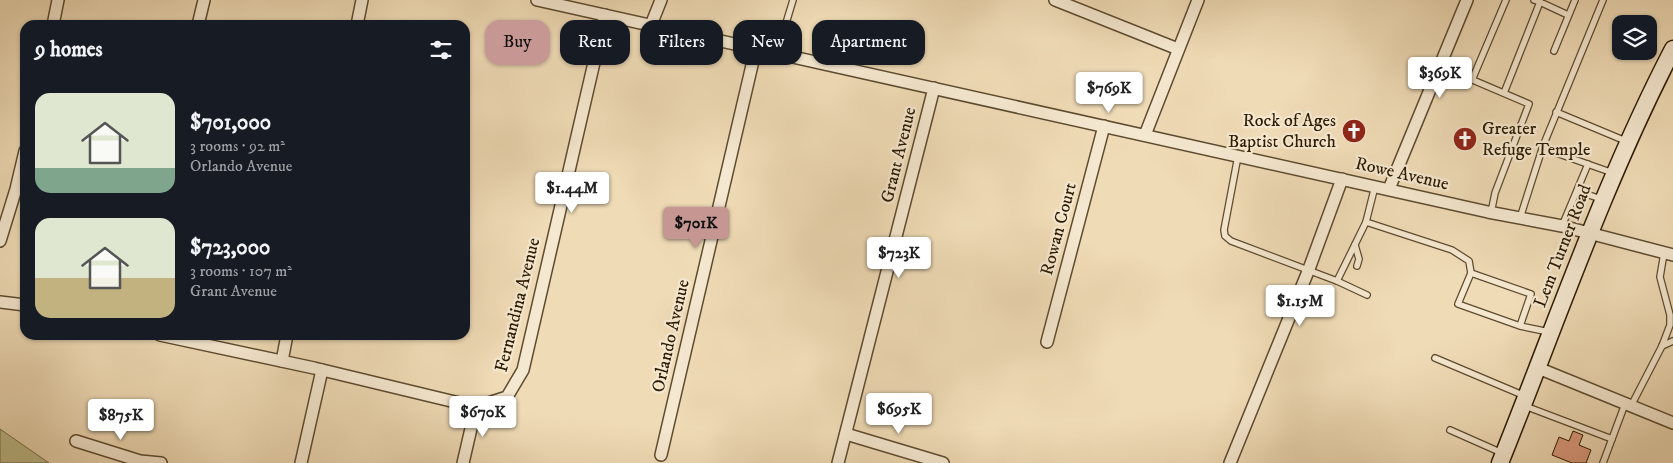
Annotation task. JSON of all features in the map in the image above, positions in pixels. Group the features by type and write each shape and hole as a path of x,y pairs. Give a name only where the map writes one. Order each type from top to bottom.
{"main road":[{"name":"Lem Turner Road","path":"1503,459 1602,200 1672,53"}],"street":[{"path":"54,20 58,0"},
{"path":"199,20 204,0"},
{"path":"358,20 362,0"},
{"name":"Rowe Avenue","path":"537,0 640,23"},
{"path":"653,20 661,0"},
{"path":"1055,0 1178,49"},
{"path":"1145,135 1198,0"},
{"path":"1389,189 1467,0"},
{"name":"Fernandina Avenue","path":"476,407 507,397 523,370 605,15"},
{"name":"Rowe Avenue","path":"802,59 1491,212 1589,232 1668,254"},
{"name":"Orlando Avenue","path":"661,455 752,65"},
{"name":"Grant Avenue","path":"838,463 934,88"},
{"name":"Rowan Court","path":"1047,342 1104,126"},
{"path":"0,241 20,172"},
{"path":"1230,463 1309,269 1342,179"},
{"path":"0,302 20,304"},
{"path":"183,340 322,370 476,407 463,463"},
{"path":"282,361 286,340"},
{"path":"1538,368 1673,423"},
{"path":"302,463 322,370"},
{"path":"846,434 943,463"},
{"path":"76,442 140,462 160,463"}],"lane":[{"path":"787,20 793,0"},
{"path":"1472,80 1506,0"},
{"path":"1554,51 1574,0"},
{"path":"1520,218 1542,148 1603,0"},
{"path":"1504,93 1538,1 1568,16"},
{"path":"1440,66 1529,104 1495,193 1491,212"},
{"path":"1556,112 1628,142"},
{"path":"1542,148 1613,174"},
{"path":"1238,156 1224,230 1225,236 1231,241 1337,281 1351,284 1367,295"},
{"path":"1562,226 1588,164"},
{"path":"1337,281 1366,222 1374,186"},
{"path":"1577,191 1602,200"},
{"path":"1366,222 1452,250 1469,261 1471,273 1458,304 1520,326 1551,332"},
{"path":"1355,245 1360,259 1357,266"},
{"path":"1604,463 1612,438 1628,405 1662,346 1670,325 1670,315 1660,277 1668,254"},
{"path":"1471,273 1531,294 1520,326"},
{"path":"1662,346 1673,341"},
{"path":"1435,358 1525,401 1612,438"},
{"path":"1450,430 1503,459"}],"green space":[{"path":"0,429 49,463 0,463"}],"building":[{"path":"1573,431 1583,435 1579,445 1591,450 1586,463 1572,463 1552,455 1559,437 1569,441"}],"place":[{"name":"Rock of Ages Baptist Church","path":"1354,131"},
{"name":"Greater Refuge Temple","path":"1465,139"}]}
